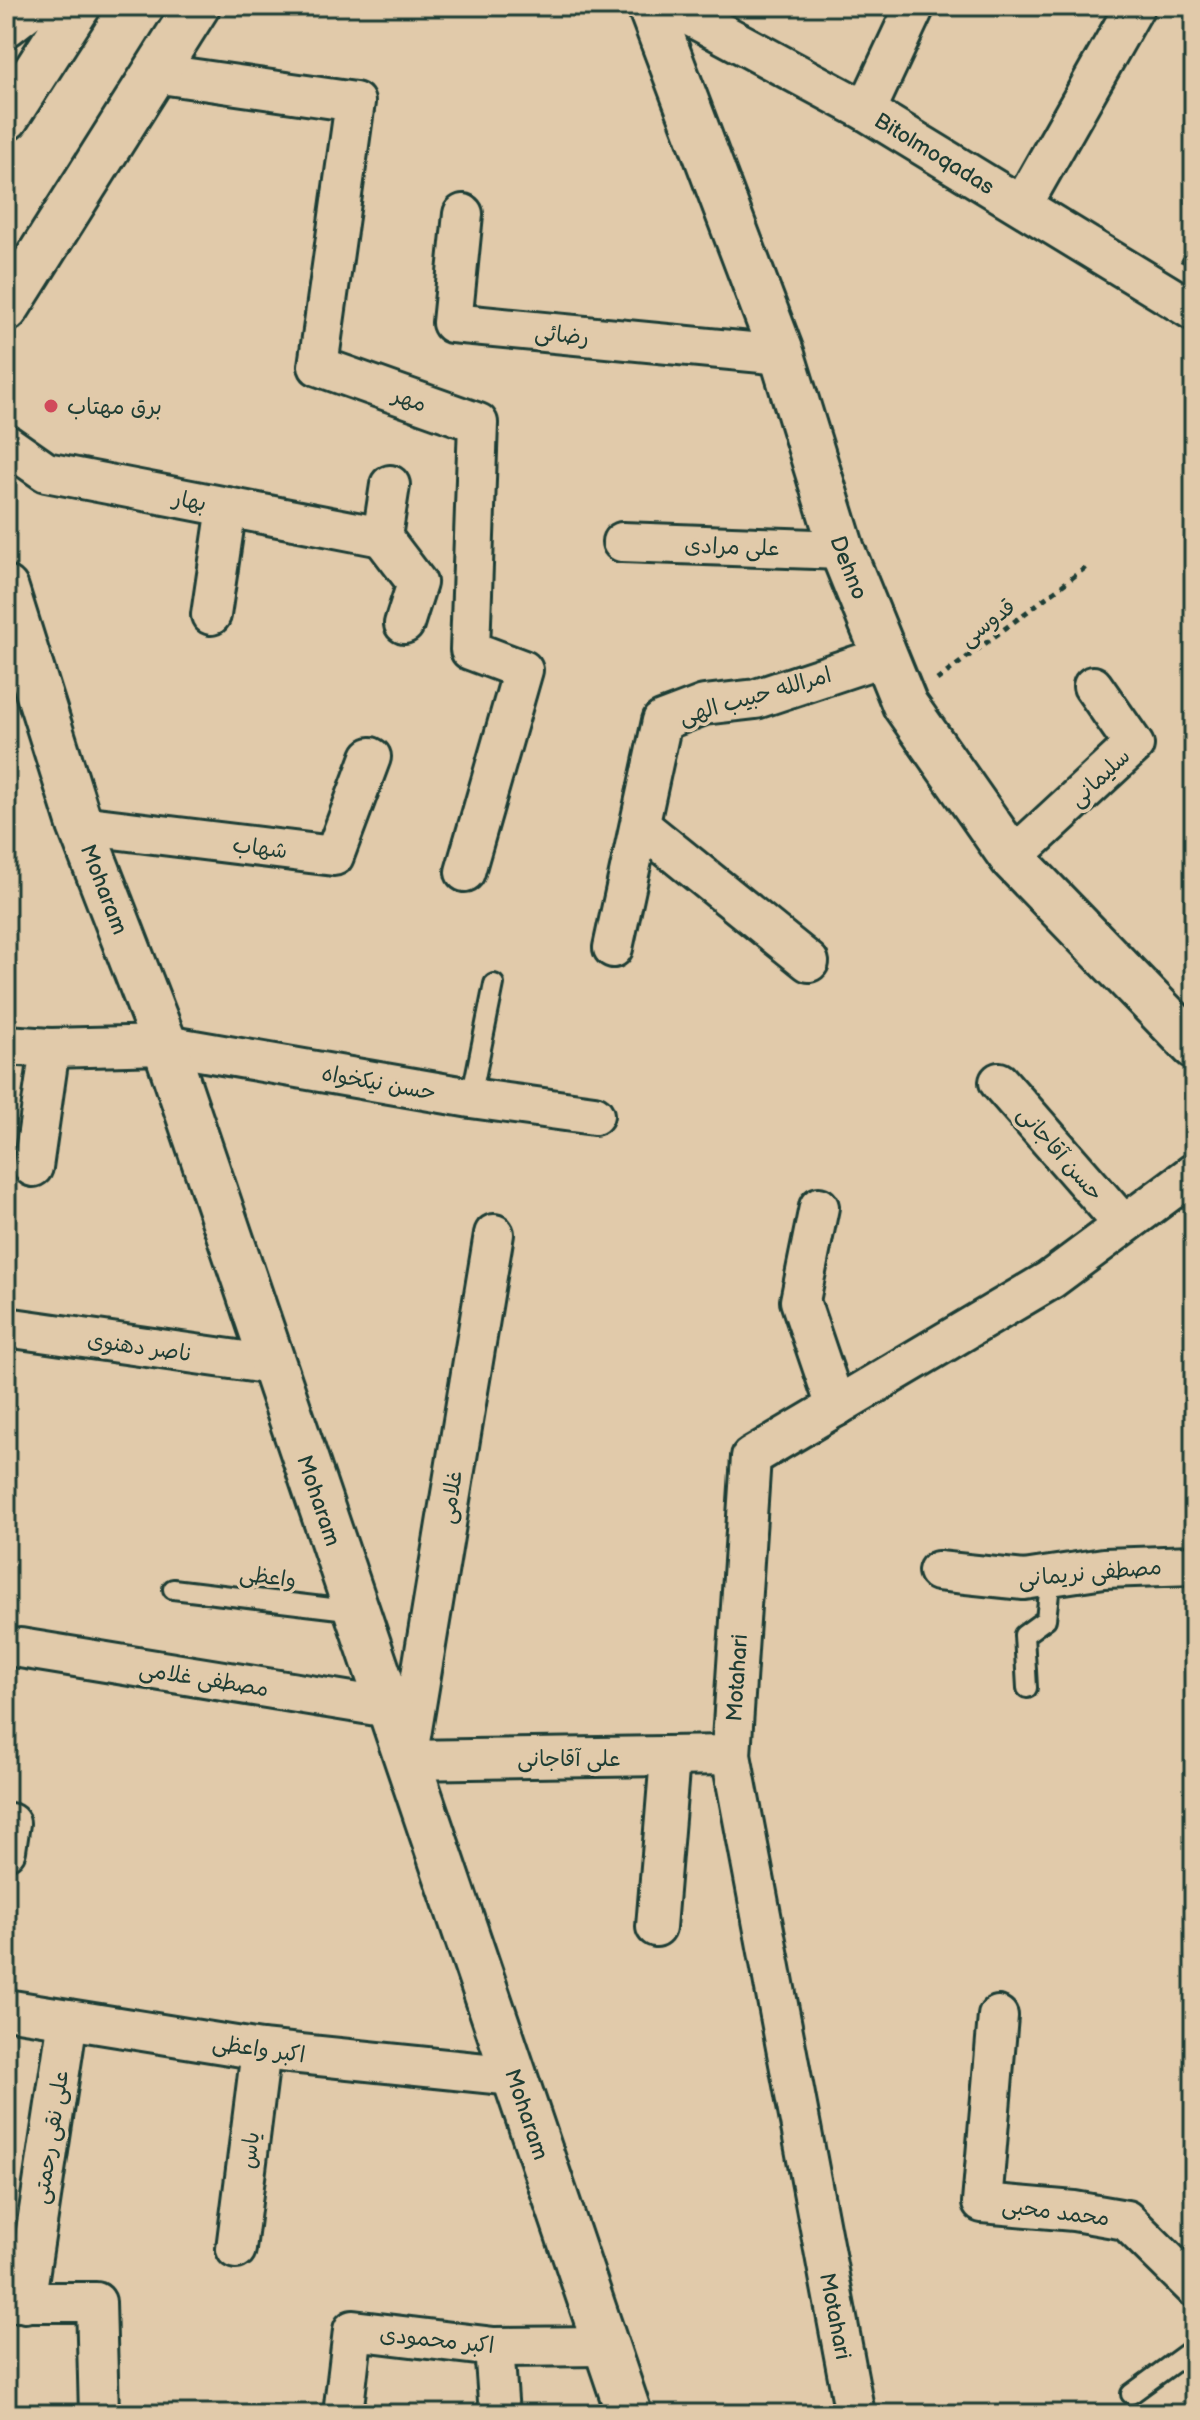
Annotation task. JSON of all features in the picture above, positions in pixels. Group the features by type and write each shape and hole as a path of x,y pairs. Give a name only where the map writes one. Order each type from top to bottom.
{"main road":[{"path":"6,24 29,6"},
{"path":"6,118 78,6"},
{"path":"6,309 197,6"},
{"name":"Dehno","path":"650,6 782,355 842,550 905,705 1012,858 1194,1045"},
{"name":"Moharam","path":"6,589 80,825 165,1045 629,2414"}],"street":[{"name":"Bitolmoqadas","path":"671,6 726,19 866,111 1194,311"},
{"path":"866,111 915,6"},
{"path":"1023,204 1135,6"},
{"name":"مهر","path":"154,73 355,102 318,366 478,423 470,650 523,670 465,872"},
{"name":"رضائی","path":"463,214 452,323 782,355"},
{"name":"بهار","path":"6,444 46,472 382,537"},
{"path":"390,485 382,537 417,583 404,624"},
{"path":"211,615 227,507"},
{"name":"علی مرادی","path":"622,542 842,550"},
{"name":"امرالله حبیب الهی","path":"613,948 642,827 662,721 704,705 756,699 885,656"},
{"name":"سلیمانی","path":"1012,858 1134,745 1093,686"},
{"name":"شهاب","path":"80,825 334,856 371,757"},
{"path":"642,827 809,962"},
{"name":"حسن نیکخواه","path":"6,1045 50,1048 165,1045 471,1098 594,1115"},
{"path":"33,1167 50,1048"},
{"name":"حسن آقاجانی","path":"999,1082 1123,1224"},
{"name":"Motahari","path":"855,2414 731,1755 751,1457 1050,1280 1194,1173"},
{"path":"819,1207 800,1301 836,1407"},
{"name":"غلامی","path":"407,1760 494,1234"},
{"name":"ناصر دهنوی","path":"6,1327 273,1365"},
{"name":"مصطفی نریمانی","path":"938,1571 1024,1580 1104,1568 1194,1565"},
{"name":"مصطفی غلامی","path":"20,1648 389,1708"},
{"name":"علی آقاجانی","path":"407,1760 731,1755"},
{"path":"656,1927 670,1758"},
{"name":"اکبر واعظی","path":"6,2009 261,2050 514,2076"},
{"name":"محمد محبی","path":"998,2016 982,2203 1074,2211 1126,2220 1194,2287"},
{"name":"علی نقی رحمتی","path":"15,2303 68,2019"},
{"name":"یاس","path":"236,2249 261,2050"},
{"path":"15,2303 96,2302 99,2414"},
{"name":"اکبر محمودی","path":"343,2414 353,2330 494,2347 606,2346"},
{"path":"494,2347 499,2414"}],"lane":[{"path":"471,1098 494,984"},
{"path":"1027,1688 1024,1635 1046,1619 1051,1576"},
{"name":"واعظی","path":"173,1589 356,1611"},
{"path":"1131,2394 1194,2348"}],"path":[{"name":"قدوسی","path":"905,705 1089,565"}],"place":[{"name":"برق مهتاب","path":"51,406"}]}
